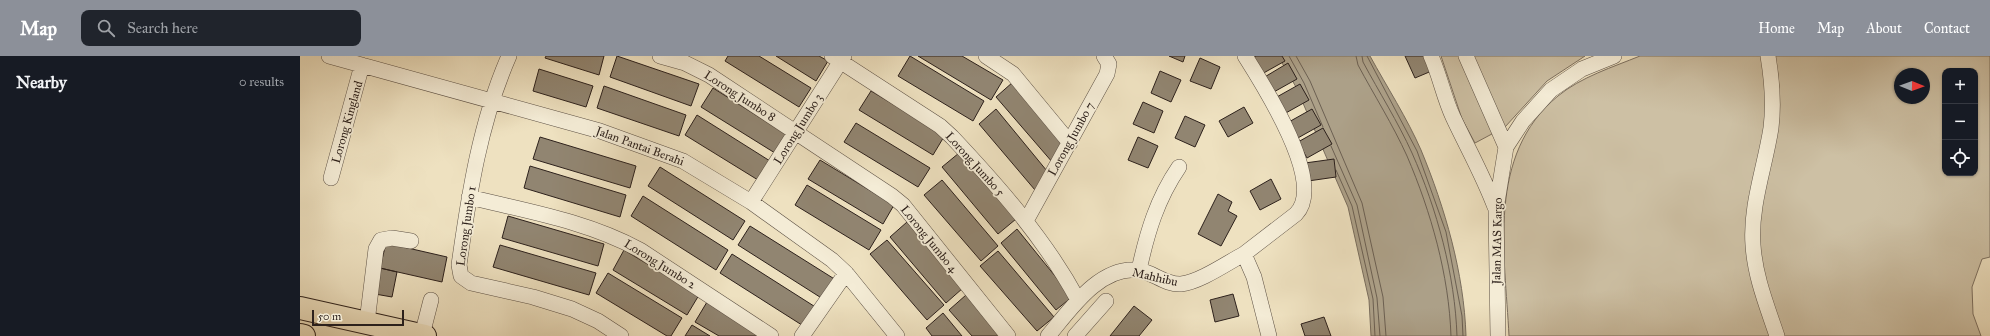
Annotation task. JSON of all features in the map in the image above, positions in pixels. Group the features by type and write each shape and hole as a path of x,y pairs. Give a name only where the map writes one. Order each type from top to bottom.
{"highway":[{"path":"300,308 424,335"},
{"path":"300,335 304,336"}],"street":[{"name":"Jalan Pantai Berahi","path":"329,56 600,131 653,149 698,169 751,202 814,246 846,273 897,336"},
{"name":"Lorong Jumbo 1","path":"509,56 491,101 469,197 459,265 461,276 464,280 572,308 598,321 621,336"},
{"name":"Lorong Jumbo 8","path":"660,56 685,63 709,75 795,132"},
{"path":"986,56 1013,74 1070,143"},
{"name":"Lorong Jumbo 7","path":"1026,221 1107,74 1109,64 1104,56"},
{"name":"Mahhibu","path":"1048,336 1074,304 1106,276 1114,272 1139,270 1173,284 1189,283 1244,254 1301,209 1305,191 1300,164 1281,117 1245,56"},
{"path":"1431,56 1440,76 1452,116 1486,182 1496,209"},
{"path":"1466,56 1506,147"},
{"name":"Jalan MAS Kargo","path":"1498,336 1496,209 1506,147 1523,121 1551,90 1582,70 1614,56"},
{"path":"1768,56 1773,104 1771,128 1759,187 1754,223 1753,245 1757,277 1777,336"},
{"name":"Lorong Jumbo 3","path":"751,202 839,58"},
{"name":"Lorong Jumbo 5","path":"839,58 940,126 952,137 1026,221 1055,260 1074,304 1086,324"},
{"name":"Lorong Kingland","path":"331,178 362,65"},
{"name":"Lorong Jumbo 4","path":"795,132 880,187 903,205 1008,336"},
{"path":"1139,270 1155,210 1167,184 1179,167"},
{"name":"Lorong Jumbo 2","path":"469,197 586,226 622,240 640,250 771,336"},
{"path":"367,322 376,249 381,240 392,238 411,241"},
{"path":"1244,254 1254,277 1269,336"},
{"path":"802,336 846,273"},
{"path":"424,335 431,300"},
{"path":"1075,336 1106,301"}],"shaded area":[{"path":"1441,56 1585,56 1547,81 1505,127 1475,143 1462,119"},
{"path":"1640,56 1990,56 1990,257 1982,259 1972,287 1973,314 1981,336 1509,336 1504,240 1505,207 1510,176 1519,147 1535,120 1558,96 1577,83 1608,68"}],"water":[{"path":"1278,56 1370,56 1403,114 1421,150 1438,195 1452,241 1462,289 1466,336 1371,336 1369,300 1348,207 1296,87"}],"building":[{"path":"546,56 604,56 599,75 545,58"},
{"path":"617,56 699,84 691,106 610,77"},
{"path":"728,56 759,56 811,88 799,107 725,61"},
{"path":"776,56 819,56 828,61 816,81"},
{"path":"910,56 984,101 973,121 898,76"},
{"path":"918,56 962,56 1003,80 991,100"},
{"path":"1169,56 1185,56 1183,62"},
{"path":"1256,56 1282,56 1285,61 1260,75 1251,59"},
{"path":"1405,56 1428,56 1434,70 1415,78"},
{"path":"1200,58 1220,67 1211,89 1190,81"},
{"path":"1288,63 1297,79 1272,93 1263,78"},
{"path":"539,69 593,86 586,107 533,91"},
{"path":"1160,71 1181,80 1171,102 1151,93"},
{"path":"1013,82 1063,144 1053,163 996,97"},
{"path":"1300,84 1309,100 1284,114 1275,98"},
{"path":"604,86 686,115 679,136 597,108"},
{"path":"713,88 786,134 775,153 701,107"},
{"path":"871,91 945,135 933,155 859,110"},
{"path":"1143,102 1163,111 1154,133 1133,124"},
{"path":"1244,107 1253,123 1228,137 1219,121"},
{"path":"996,109 1047,171 1035,190 979,124"},
{"path":"1312,109 1321,125 1296,139 1287,123"},
{"path":"697,115 770,161 758,180 685,135"},
{"path":"1185,116 1205,125 1195,147 1175,138"},
{"path":"856,123 930,168 918,187 844,142"},
{"path":"1323,128 1332,144 1307,158 1298,142"},
{"path":"540,137 636,166 630,188 533,159"},
{"path":"1138,137 1158,146 1148,168 1128,160"},
{"path":"959,153 1016,219 998,234 942,167"},
{"path":"1334,159 1336,177 1308,181 1305,163"},
{"path":"820,160 894,205 883,224 808,179"},
{"path":"530,166 626,195 620,217 524,188"},
{"path":"660,167 745,221 733,240 648,186"},
{"path":"1271,179 1281,199 1260,210 1250,191"},
{"path":"942,180 998,246 981,261 924,195"},
{"path":"807,185 881,230 869,250 795,205"},
{"path":"1218,194 1232,202 1228,211 1237,216 1221,246 1198,234"},
{"path":"643,196 728,250 716,270 631,216"},
{"path":"508,216 604,244 598,266 502,238"},
{"path":"907,222 963,288 946,303 890,237"},
{"path":"750,226 836,280 823,299 738,245"},
{"path":"1017,229 1072,297 1056,310 1001,243"},
{"path":"887,240 944,305 927,320 870,254"},
{"path":"386,243 447,257 442,282 380,268"},
{"path":"500,245 596,273 589,295 493,267"},
{"path":"624,250 699,295 687,315 613,270"},
{"path":"998,251 1054,317 1037,331 980,266"},
{"path":"732,254 817,308 805,327 720,273"},
{"path":"380,268 397,272 392,297 375,294"},
{"path":"608,273 682,318 671,336 667,336 596,293"},
{"path":"1233,294 1239,316 1215,322 1210,300"},
{"path":"966,295 1001,336 972,336 949,310"},
{"path":"707,302 763,336 719,336 695,322"},
{"path":"1134,306 1152,320 1139,336 1110,336"},
{"path":"943,313 962,336 932,336 926,328"},
{"path":"1324,317 1331,336 1305,336 1301,324"},
{"path":"692,325 710,336 685,336"}]}
